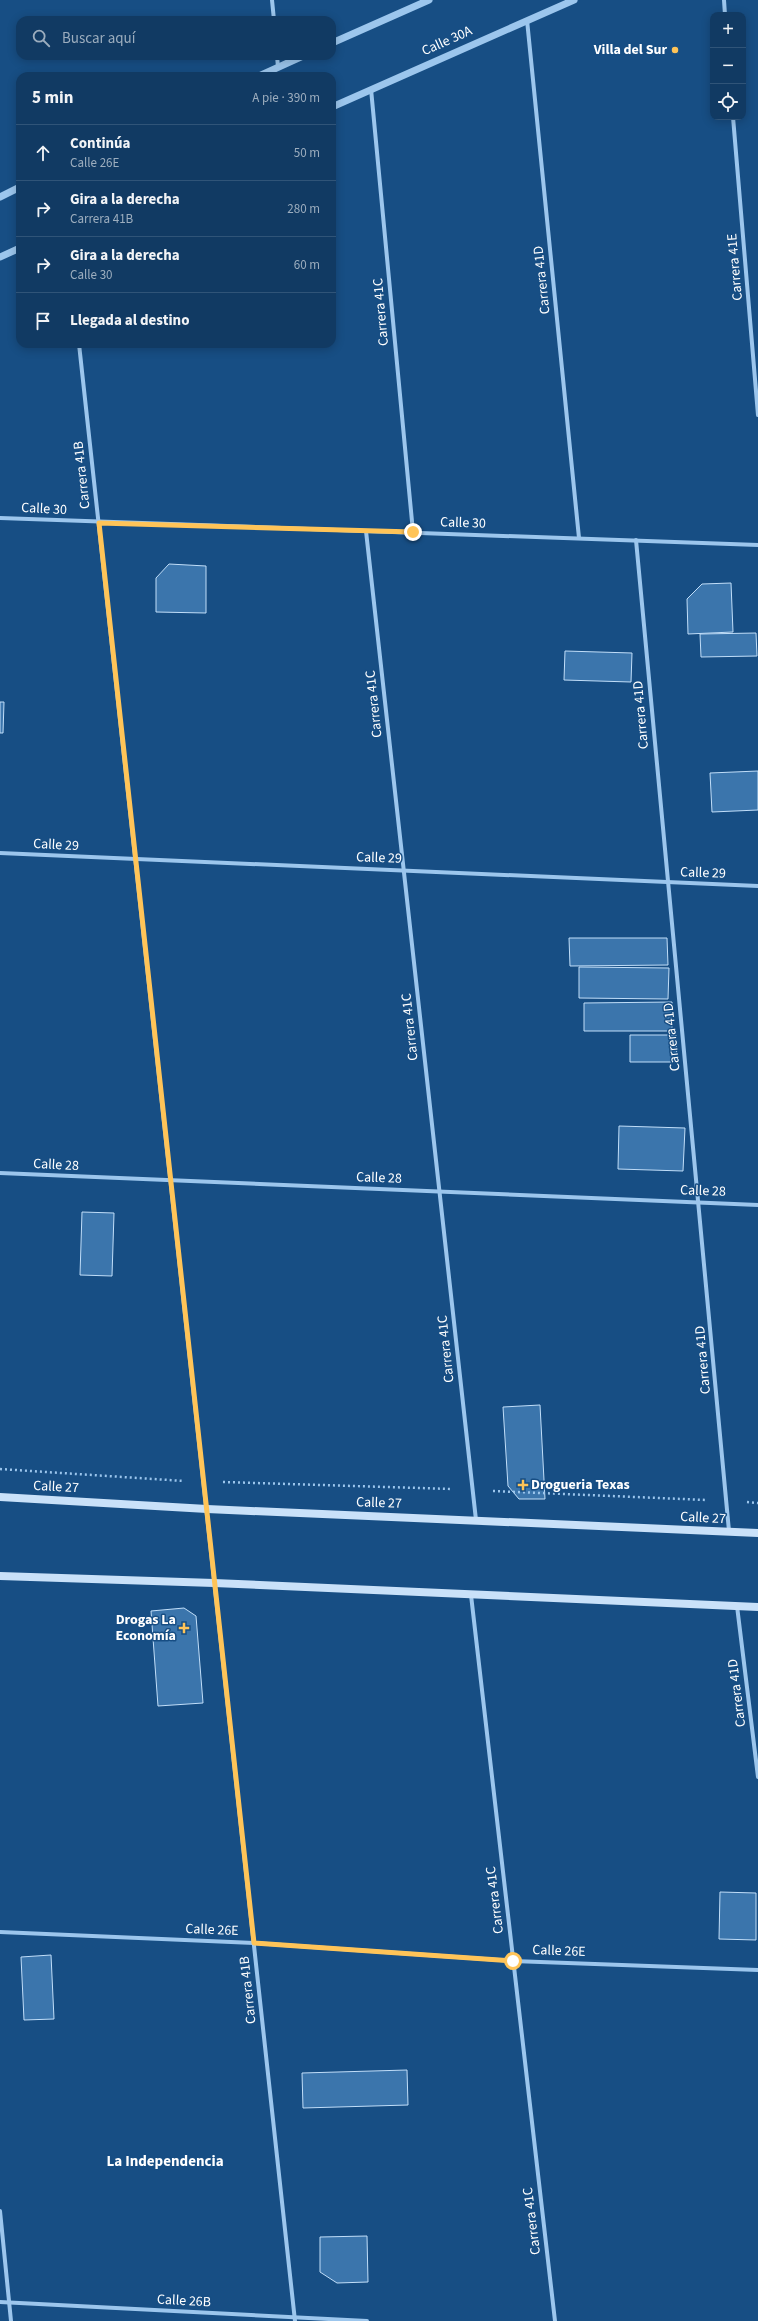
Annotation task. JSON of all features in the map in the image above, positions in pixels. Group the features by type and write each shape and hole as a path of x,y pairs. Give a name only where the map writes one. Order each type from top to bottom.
{"main road":[{"name":"Calle 27","path":"0,1497 207,1509 758,1533"},
{"path":"0,1576 214,1583 758,1607"}],"street":[{"path":"272,0 274,16"},
{"path":"336,41 429,0"},
{"name":"Calle 30A","path":"336,105 574,0"},
{"path":"724,0 725,12"},
{"name":"Carrera 41D","path":"527,20 579,538"},
{"path":"277,60 278,67"},
{"path":"267,72 294,60"},
{"name":"Carrera 41C","path":"371,89 413,532"},
{"name":"Carrera 41E","path":"733,120 758,415"},
{"path":"0,196 16,189"},
{"path":"0,257 16,250"},
{"name":"Carrera 41B","path":"79,348 295,2319"},
{"name":"Calle 30","path":"0,518 99,523 413,532 758,545"},
{"name":"Carrera 41C","path":"366,531 476,1520"},
{"name":"Carrera 41D","path":"636,540 700,1202 729,1532"},
{"name":"Calle 29","path":"0,853 758,886"},
{"name":"Calle 28","path":"0,1173 758,1205"},
{"name":"Carrera 41C","path":"470,1595 555,2321"},
{"name":"Carrera 41D","path":"737,1606 758,1778"},
{"name":"Calle 26E","path":"0,1932 254,1943 513,1961 758,1970"},
{"path":"0,2211 11,2321"},
{"name":"Calle 26B","path":"0,2302 295,2319 367,2321"}],"path":[{"path":"0,1469 204,1482 472,1490 758,1503"}],"building":[{"path":"169,564 206,566 206,613 156,612 156,578"},
{"path":"731,583 733,632 688,634 687,599 702,584"},
{"path":"756,633 757,656 701,657 700,634"},
{"path":"565,651 632,653 631,682 564,680"},
{"path":"0,702 4,702 3,733 0,733"},
{"path":"758,771 758,810 712,812 710,773"},
{"path":"569,938 667,938 668,965 570,966"},
{"path":"579,967 669,968 668,999 579,998"},
{"path":"672,1002 672,1031 584,1031 584,1003"},
{"path":"630,1035 676,1035 677,1062 630,1062"},
{"path":"619,1126 685,1128 683,1171 618,1169"},
{"path":"82,1212 114,1213 112,1276 80,1275"},
{"path":"540,1405 545,1499 519,1499 508,1486 503,1407"},
{"path":"184,1608 196,1616 203,1703 158,1706 151,1611"},
{"path":"720,1892 756,1893 756,1940 719,1939"},
{"path":"51,1955 54,2019 24,2020 21,1957"},
{"path":"407,2070 408,2105 303,2108 302,2073"},
{"path":"367,2236 368,2282 337,2283 320,2272 320,2237"}],"place":[{"name":"Villa del Sur","path":"675,50"},
{"name":"Drogueria Texas","path":"523,1485"},
{"name":"Drogas La Economía","path":"184,1628"}],"district":[{"name":"La Independencia","path":"165,2161"}],"route":[{"path":"413,532 99,523 254,1943 513,1961"}]}
